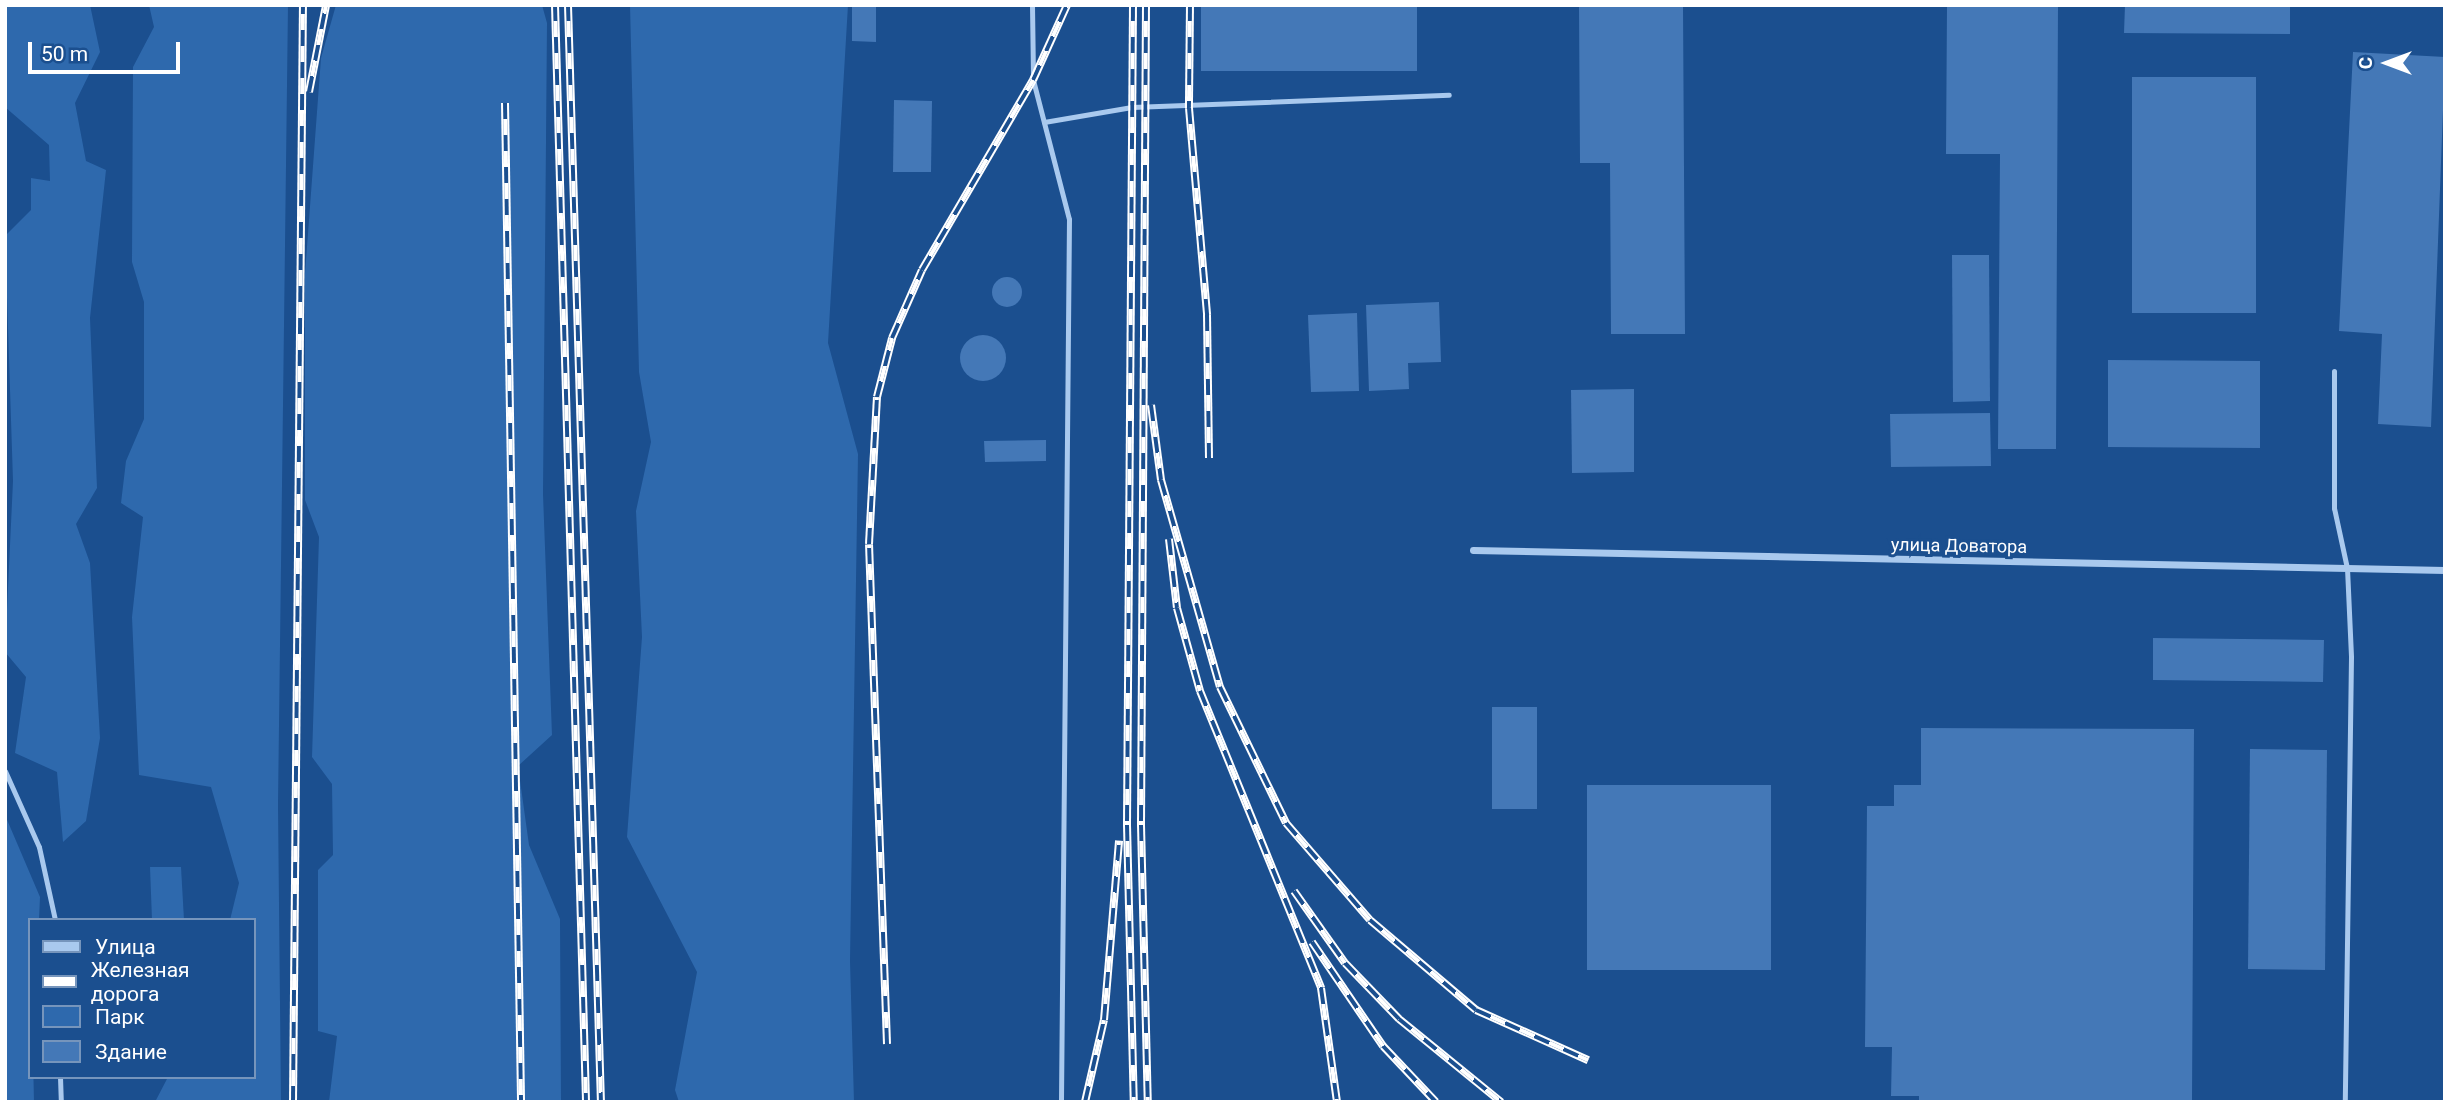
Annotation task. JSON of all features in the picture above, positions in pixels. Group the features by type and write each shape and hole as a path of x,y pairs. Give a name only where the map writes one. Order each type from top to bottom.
{"street":[{"name":"улица Доватора","path":"1473,550 2445,570"}],"lane":[{"path":"1032,5 1033,80 1069,219 1061,1102"},
{"path":"1044,122 1132,107 1450,95"},
{"path":"2334,371 2334,508 2347,568 2345,1102"},
{"path":"5,771 39,847 55,918"},
{"path":"60,1079 61,1102"}],"green space":[{"path":"5,5 90,5 100,52 75,103 86,161 106,170 90,318 97,488 76,524 90,563 100,738 86,821 63,842 57,772 15,753 26,677 5,652 13,481 5,236 31,210 31,178 50,181 49,145 5,107"},
{"path":"149,5 288,5 278,805 281,1102 155,1102 167,1079 256,1079 256,918 230,918 239,883 211,787 139,775 132,617 143,517 121,503 126,461 144,419 144,302 132,262 133,67 154,27"},
{"path":"336,5 542,5 547,23 543,494 552,735 518,766 529,845 560,919 561,1102 329,1102 337,1036 318,1031 318,870 333,855 332,784 312,757 319,537 305,500 305,274 321,58"},
{"path":"630,5 848,5 828,343 858,454 850,961 854,1102 679,1102 675,1090 697,972 627,837 642,637 636,511 651,442 639,372"},
{"path":"5,815 40,897 39,918 28,918 28,1079 33,1079 34,1102 5,1102"},
{"path":"150,867 181,867 184,918 152,918"}],"building":[{"path":"852,5 876,5 876,42 852,41"},
{"path":"1201,5 1417,5 1417,71 1201,71"},
{"path":"1579,5 1683,5 1685,334 1611,334 1610,163 1580,163"},
{"path":"1947,5 2058,5 2056,449 1998,449 2000,154 1946,154"},
{"path":"2125,5 2290,5 2290,34 2124,33"},
{"path":"2353,52 2445,57 2431,427 2378,424 2382,334 2339,331"},
{"path":"2132,77 2256,77 2256,313 2132,313"},
{"path":"894,100 932,101 931,172 893,172"},
{"path":"1952,255 1989,255 1990,401 1953,402"},
{"path":"1007,277 1018,281 1022,292 1018,303 1007,307 996,303 992,292 996,281"},
{"path":"1439,302 1441,362 1408,363 1409,389 1369,391 1366,305"},
{"path":"1357,313 1359,391 1311,392 1308,315"},
{"path":"983,335 999,342 1006,358 999,374 983,381 967,374 960,358 967,342"},
{"path":"2108,360 2260,361 2260,448 2108,447"},
{"path":"1634,389 1634,472 1572,473 1571,390"},
{"path":"1990,413 1991,466 1891,467 1890,414"},
{"path":"1046,440 1046,461 985,462 984,441"},
{"path":"2153,638 2324,640 2323,682 2153,680"},
{"path":"1492,707 1537,707 1537,809 1492,809"},
{"path":"1921,728 2194,729 2192,1102 1919,1102 1919,1096 1891,1096 1892,1047 1865,1047 1867,806 1894,806 1894,785 1921,785"},
{"path":"2250,749 2327,750 2325,970 2248,969"},
{"path":"1587,785 1771,785 1771,970 1587,970"}],"railway":[{"path":"293,1102 303,5"},
{"path":"309,92 326,5"},
{"path":"555,5 586,1102"},
{"path":"568,5 601,1102"},
{"path":"887,1044 869,544 877,397 892,338 922,270 1033,80 1067,5"},
{"path":"1133,5 1127,825 1134,1102"},
{"path":"1146,5 1141,825 1148,1102"},
{"path":"1190,5 1189,108 1207,315 1209,458"},
{"path":"505,103 521,1102"},
{"path":"1151,405 1161,480 1220,687 1286,823 1370,920 1476,1010 1588,1060"},
{"path":"1169,539 1177,608 1200,691 1321,988 1337,1102"},
{"path":"1085,1102 1104,1020 1119,841"},
{"path":"1294,891 1345,963 1399,1019 1501,1102"},
{"path":"1312,942 1383,1046 1436,1102"}]}
